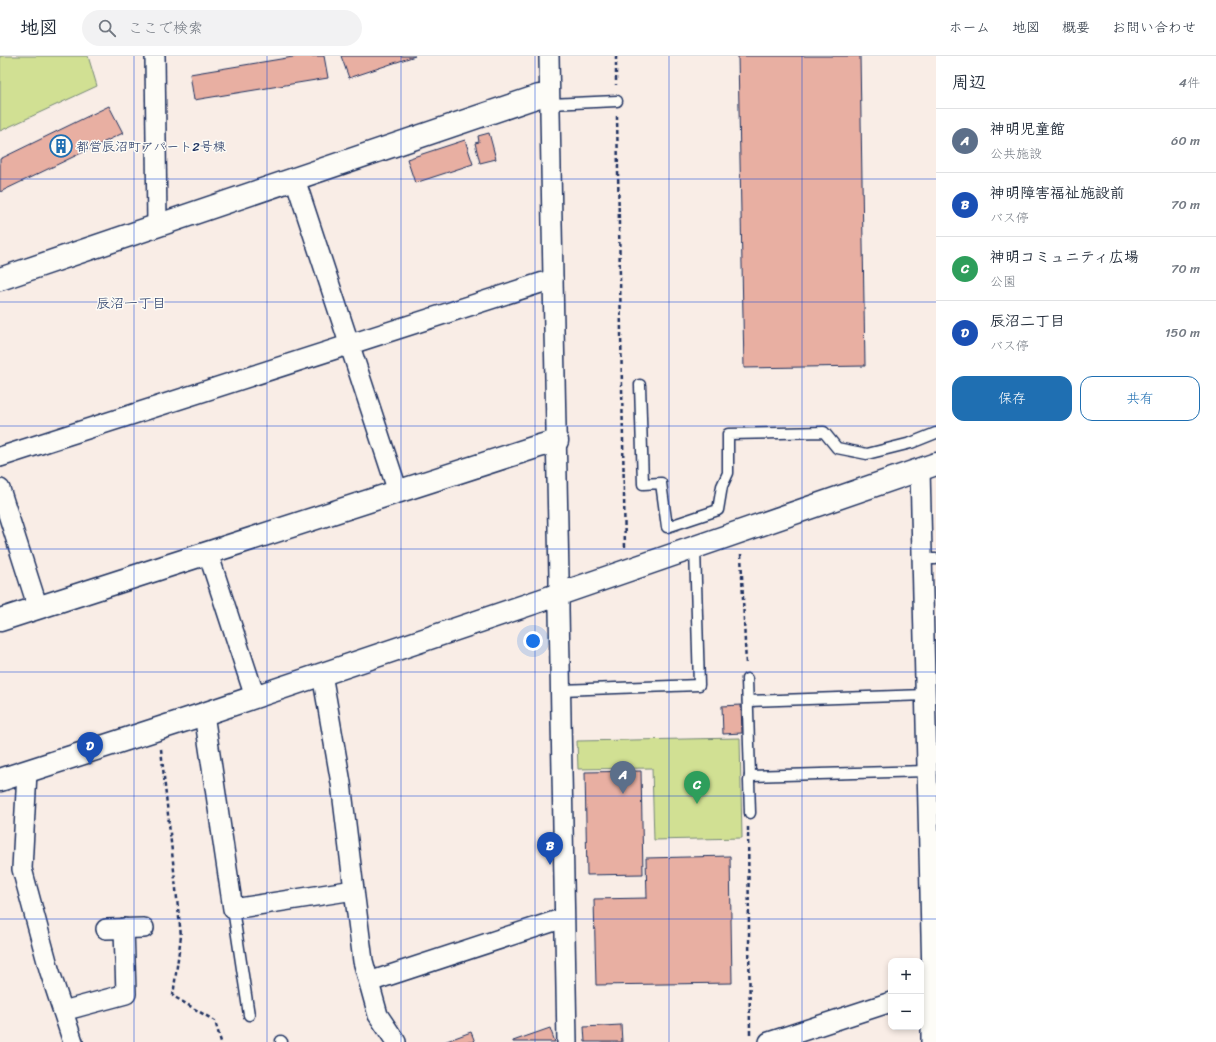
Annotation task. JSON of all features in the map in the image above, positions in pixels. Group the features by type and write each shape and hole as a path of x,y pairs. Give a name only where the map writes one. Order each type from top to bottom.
{"street":[{"path":"154,56 157,225"},
{"path":"549,56 546,98 553,279 557,442 567,1042"},
{"path":"0,279 295,179 546,98"},
{"path":"295,179 398,492"},
{"path":"0,457 553,279"},
{"path":"0,620 536,447 557,442"},
{"path":"0,780 159,729 559,595 928,466 929,559 926,695 930,766 931,1042"},
{"path":"0,489 38,608"},
{"path":"208,553 255,697"},
{"path":"322,674 341,783 363,961 378,1015 396,1042"},
{"path":"204,714 233,909 354,890"},
{"path":"27,772 22,869 49,969 73,1042"},
{"path":"369,982 564,918"},
{"path":"63,1011 126,994 115,929 144,928"},
{"path":"769,1042 888,1003"}],"lane":[{"path":"546,98 617,101"},
{"path":"640,385 643,484 661,483 667,527 718,510 722,486 728,473 728,434 824,432 837,448 867,454 911,443 936,433"},
{"path":"561,690 699,685 695,548"},
{"path":"747,679 750,813"},
{"path":"748,701 926,695"},
{"path":"750,776 930,766"},
{"path":"233,909 249,1015"}],"path":[{"path":"616,56 625,572"},
{"path":"740,532 747,679"},
{"path":"159,729 181,936 173,996 215,1021 221,1042"},
{"path":"750,813 748,815 750,1034"}],"green space":[{"path":"0,56 88,56 97,86 0,131"},
{"path":"740,738 742,838 654,840 652,768 578,769 577,741"}],"building":[{"path":"299,56 324,56 328,78 194,100 190,74"},
{"path":"341,56 415,56 349,78"},
{"path":"738,56 860,56 865,366 744,368"},
{"name":"都営辰沼町アパート2号棟","path":"109,106 123,133 0,192 0,159"},
{"path":"489,133 496,159 480,163 475,143 479,142 478,136"},
{"path":"465,140 473,164 415,183 407,159"},
{"path":"741,705 742,733 723,734 722,706"},
{"path":"641,771 643,874 587,875 585,772"},
{"path":"730,856 732,983 596,985 594,899 647,898 646,858"},
{"path":"621,1025 622,1042 585,1042 584,1027"},
{"path":"550,1028 555,1042 513,1042 513,1041"},
{"path":"471,1032 475,1042 444,1042"}],"place":[{"name":"都営辰沼町アパート2号棟","path":"61,146"},
{"name":"辰沼二丁目","path":"90,765"},
{"name":"神明児童館","path":"623,794"},
{"name":"神明コミュニティ広場","path":"697,804"},
{"name":"神明障害福祉施設前","path":"550,865"}],"district":[{"name":"辰沼一丁目","path":"131,303"}]}
